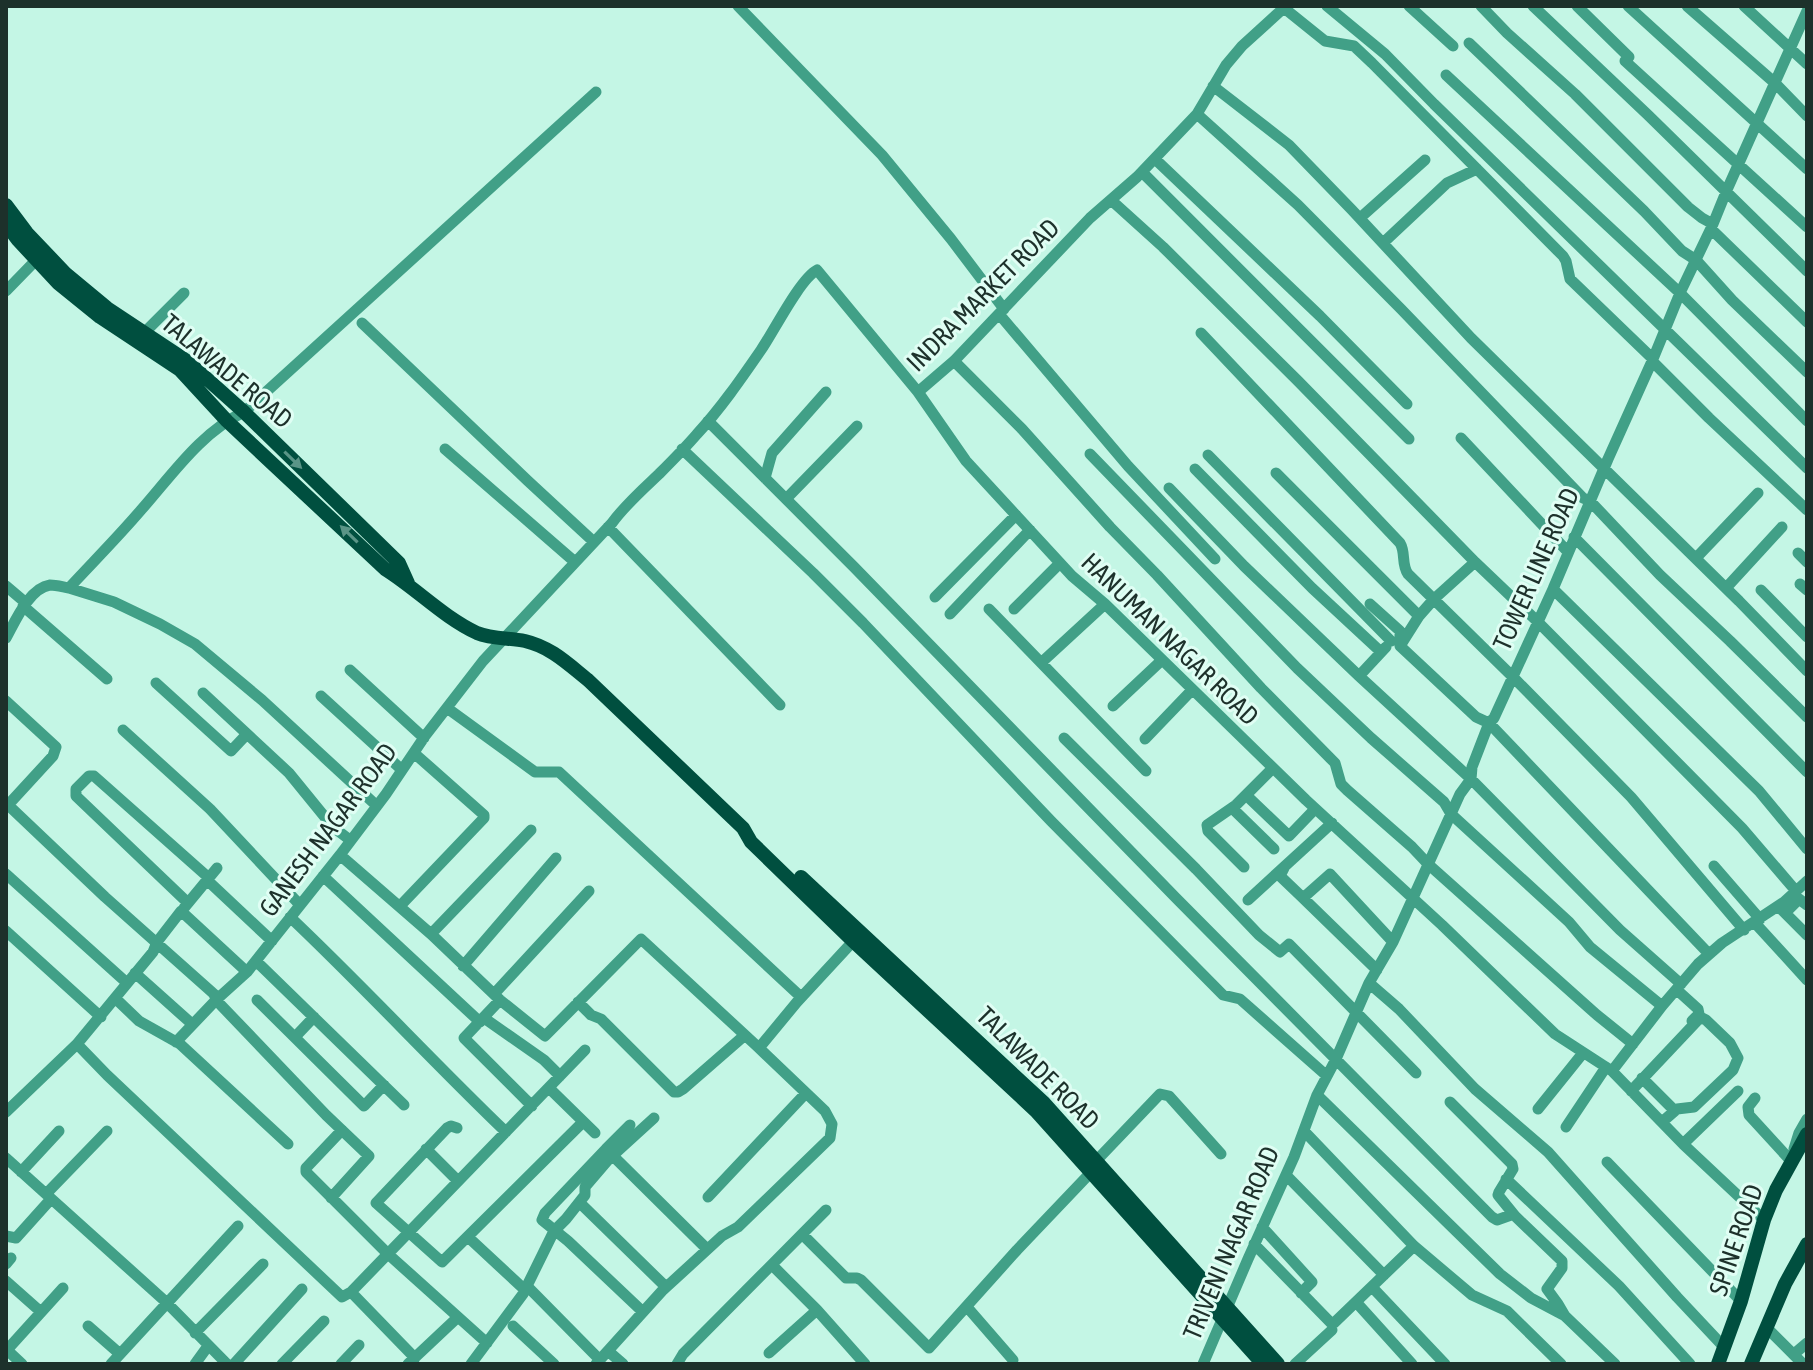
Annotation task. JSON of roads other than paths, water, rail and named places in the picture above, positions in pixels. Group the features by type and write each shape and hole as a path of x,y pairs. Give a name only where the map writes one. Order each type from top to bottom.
{"main road":[{"name":"TALAWADE ROAD","path":"6,205 58,283 100,317 180,370 227,421 385,569 455,621 481,635 544,647 588,680 743,828 759,838 858,937 1035,1102 1096,1166 1225,1313 1278,1364"},
{"name":"TALAWADE ROAD","path":"6,224 18,240 107,308 187,361 244,412 399,563 408,584"},
{"name":"SPINE ROAD","path":"1718,1364 1741,1301 1764,1220 1776,1190 1807,1134"},
{"path":"1751,1364 1785,1284 1807,1244"},
{"name":"TALAWADE ROAD","path":"1225,1313 1257,1362"}],"street":[{"path":"738,6 882,155 929,210 1001,312 1128,466 1215,559"},
{"path":"1327,6 1385,54 1807,468"},
{"path":"1409,6 1453,46"},
{"path":"1481,6 1688,207 1712,226 1807,322"},
{"path":"1533,6 1807,271"},
{"path":"1577,6 1629,57 1625,61 1807,227"},
{"path":"1628,6 1807,169"},
{"path":"1687,6 1775,83 1807,116"},
{"path":"1744,6 1807,64"},
{"path":"1285,7 1325,41 1354,46 1563,256 1570,279 1709,418 1807,510"},
{"name":"INDRA MARKET ROAD","path":"506,638 621,510 708,421 736,386 811,274 817,270 918,392 954,361 1090,218 1155,159 1197,114 1242,46 1285,7"},
{"name":"TOWER LINE ROAD","path":"1302,1136 1317,1095 1369,983 1393,942 1460,794 1471,779 1472,767 1489,723 1553,589 1804,13"},
{"path":"1469,43 1682,251 1696,260 1732,300 1807,372"},
{"path":"1446,75 1680,293 1807,421"},
{"path":"1213,86 1289,145 1471,338 1807,671"},
{"path":"69,588 193,449 227,421 244,412 596,92"},
{"path":"1197,114 1298,205 1583,498 1590,501 1660,575 1807,717"},
{"path":"1155,159 1320,316 1407,404"},
{"path":"1360,218 1425,160"},
{"path":"1383,243 1447,183 1477,169"},
{"path":"1142,172 1409,439"},
{"path":"1111,200 1163,247 1538,622 1742,828 1796,891"},
{"path":"6,291 41,256"},
{"path":"145,332 184,293"},
{"path":"362,323 594,542"},
{"path":"1201,333 1400,543 1404,569 1631,797 1714,892 1753,924 1807,980"},
{"path":"954,361 1022,429 1110,527 1335,763 1341,784 1633,1044"},
{"path":"765,478 772,453 826,392"},
{"name":"HANUMAN NAGAR ROAD","path":"918,392 966,461 1060,563 1315,809 1555,1034 1609,1069 1764,1220"},
{"path":"708,421 1492,1217 1497,1220 1515,1216"},
{"path":"786,499 857,426"},
{"path":"1461,438 1568,552"},
{"path":"445,449 575,562"},
{"path":"682,449 863,623 1051,821 1223,995 1240,999 1327,1076"},
{"path":"1090,454 1297,668 1444,802 1451,814 1569,922 1590,947 1662,1006"},
{"path":"1208,455 1395,644 1476,717 1489,723 1709,954"},
{"path":"1195,469 1312,588 1381,652"},
{"path":"1276,473 1419,616"},
{"path":"1169,488 1244,566 1471,779 1698,1009 1699,1014 1629,1088"},
{"path":"1696,558 1758,493"},
{"path":"935,597 1016,515"},
{"path":"608,527 780,705"},
{"path":"1726,588 1782,527"},
{"path":"950,614 1030,530"},
{"path":"1574,537 1807,772"},
{"path":"1359,676 1381,652 1395,644 1434,599 1475,562"},
{"path":"1014,609 1060,563"},
{"path":"8,631 24,605 49,585 114,602 195,644 262,700 377,806"},
{"path":"6,586 107,679"},
{"path":"1553,589 1759,791 1807,849"},
{"path":"1761,590 1807,637"},
{"path":"1042,662 1105,604"},
{"path":"1370,604 1400,631 1395,644"},
{"path":"989,609 1146,771"},
{"name":"GANESH NAGAR ROAD","path":"176,1042 256,961 340,855 483,661 506,638"},
{"path":"1113,706 1162,660"},
{"path":"350,670 424,738"},
{"path":"156,683 231,751 247,734"},
{"path":"1145,739 1192,690"},
{"path":"203,693 289,773 333,827 350,840"},
{"path":"321,696 402,770"},
{"path":"6,701 56,747 53,756 7,804 214,994 216,1000 369,1156 331,1198"},
{"path":"447,708 535,772 559,772 801,997"},
{"path":"123,730 210,809 300,905"},
{"path":"1064,738 1259,935 1280,952 1289,944 1416,1073"},
{"path":"400,906 484,818 414,753"},
{"path":"1244,867 1207,828 1273,768"},
{"path":"247,972 76,796 76,789 89,776 94,776 211,875 272,941"},
{"path":"1246,795 1289,836 1315,809"},
{"path":"1232,808 1274,849"},
{"path":"1248,900 1332,823"},
{"path":"431,934 531,830"},
{"path":"340,855 431,934 497,997 545,1036 641,939 825,1111 832,1124 830,1138 738,1227 722,1236 666,1287 601,1358"},
{"path":"463,966 556,858"},
{"path":"1714,866 1753,924"},
{"path":"1284,868 1280,876 1377,970"},
{"path":"6,874 131,978 192,1024"},
{"path":"1303,898 1330,874 1393,942"},
{"path":"6,1112 101,1017 211,875"},
{"path":"323,876 482,1020 544,1060 560,1076"},
{"path":"1782,910 1807,881"},
{"path":"532,1106 464,1038 589,891"},
{"path":"1566,1127 1609,1069 1698,964 1722,943 1797,900 1807,905"},
{"path":"1782,910 1807,935"},
{"path":"290,917 359,982 506,1132"},
{"path":"6,931 101,1017"},
{"path":"759,1048 801,997 858,937"},
{"path":"256,961 404,1105"},
{"path":"1369,983 1399,1009 1475,1089 1548,1152 1723,1346"},
{"path":"115,998 139,1021 176,1042 288,1144"},
{"path":"257,1000 364,1106 384,1085"},
{"path":"578,1002 591,1015 601,1019 674,1092 683,1089 745,1035"},
{"path":"295,1037 314,1017"},
{"path":"1629,1088 1698,1020 1706,1020 1722,1035 1736,1054 1736,1065 1694,1107 1674,1110 1662,1122"},
{"path":"77,1044 342,1297 351,1292 585,1050"},
{"path":"1538,1109 1583,1053"},
{"path":"1642,1078 1674,1110"},
{"path":"549,1088 595,1133"},
{"path":"1683,1144 1738,1091"},
{"path":"708,1197 806,1093"},
{"path":"803,1235 846,1278 861,1280 929,1348 1160,1094 1169,1096 1221,1154"},
{"path":"1317,1095 1500,1274 1531,1298 1565,1316"},
{"path":"1755,1098 1748,1107 1749,1115 1791,1161"},
{"path":"1450,1102 1512,1164 1513,1169 1498,1195 1515,1216 1562,1261 1562,1268 1547,1289 1565,1316 1615,1364"},
{"path":"643,1312 542,1217 610,1152 654,1118"},
{"path":"1791,1161 1799,1133 1807,1119"},
{"path":"457,1128 451,1126 426,1149 376,1203 442,1262 583,1122"},
{"path":"471,1364 526,1288 554,1231 580,1203 585,1187 630,1125"},
{"path":"342,1130 305,1170 309,1176 388,1254 487,1343"},
{"path":"59,1131 12,1167 49,1196 166,1302 227,1364"},
{"path":"6,1236 16,1238 107,1131"},
{"path":"1302,1136 1414,1246 1472,1295 1507,1311 1561,1364"},
{"name":"TRIVENI NAGAR ROAD","path":"1203,1364 1302,1136"},
{"path":"426,1149 458,1181"},
{"path":"610,1152 707,1249"},
{"path":"1607,1162 1741,1301"},
{"path":"1286,1175 1384,1275"},
{"path":"1506,1179 1619,1286 1690,1364"},
{"path":"580,1203 666,1287"},
{"path":"677,1364 683,1354 826,1210"},
{"path":"111,1364 238,1226"},
{"path":"1262,1227 1312,1282 1301,1293"},
{"path":"468,1237 601,1358 623,1364"},
{"path":"1254,1244 1331,1323 1414,1246"},
{"path":"195,1333 263,1264"},
{"path":"773,1266 817,1310 858,1362"},
{"path":"6,1281 41,1312"},
{"path":"1372,1287 1445,1364"},
{"path":"22,1364 6,1350 63,1288"},
{"path":"234,1364 302,1289"},
{"path":"351,1292 412,1361 458,1317"},
{"path":"1356,1302 1412,1364"},
{"path":"967,1307 1013,1360"},
{"path":"769,1353 817,1310"},
{"path":"282,1364 324,1321"},
{"path":"88,1326 120,1354"},
{"path":"513,1326 554,1364"},
{"path":"1766,1327 1803,1364"},
{"path":"1295,1364 1332,1330"},
{"path":"1794,1354 1807,1343"},
{"path":"341,1364 359,1345"},
{"path":"195,1364 208,1346"}]}
